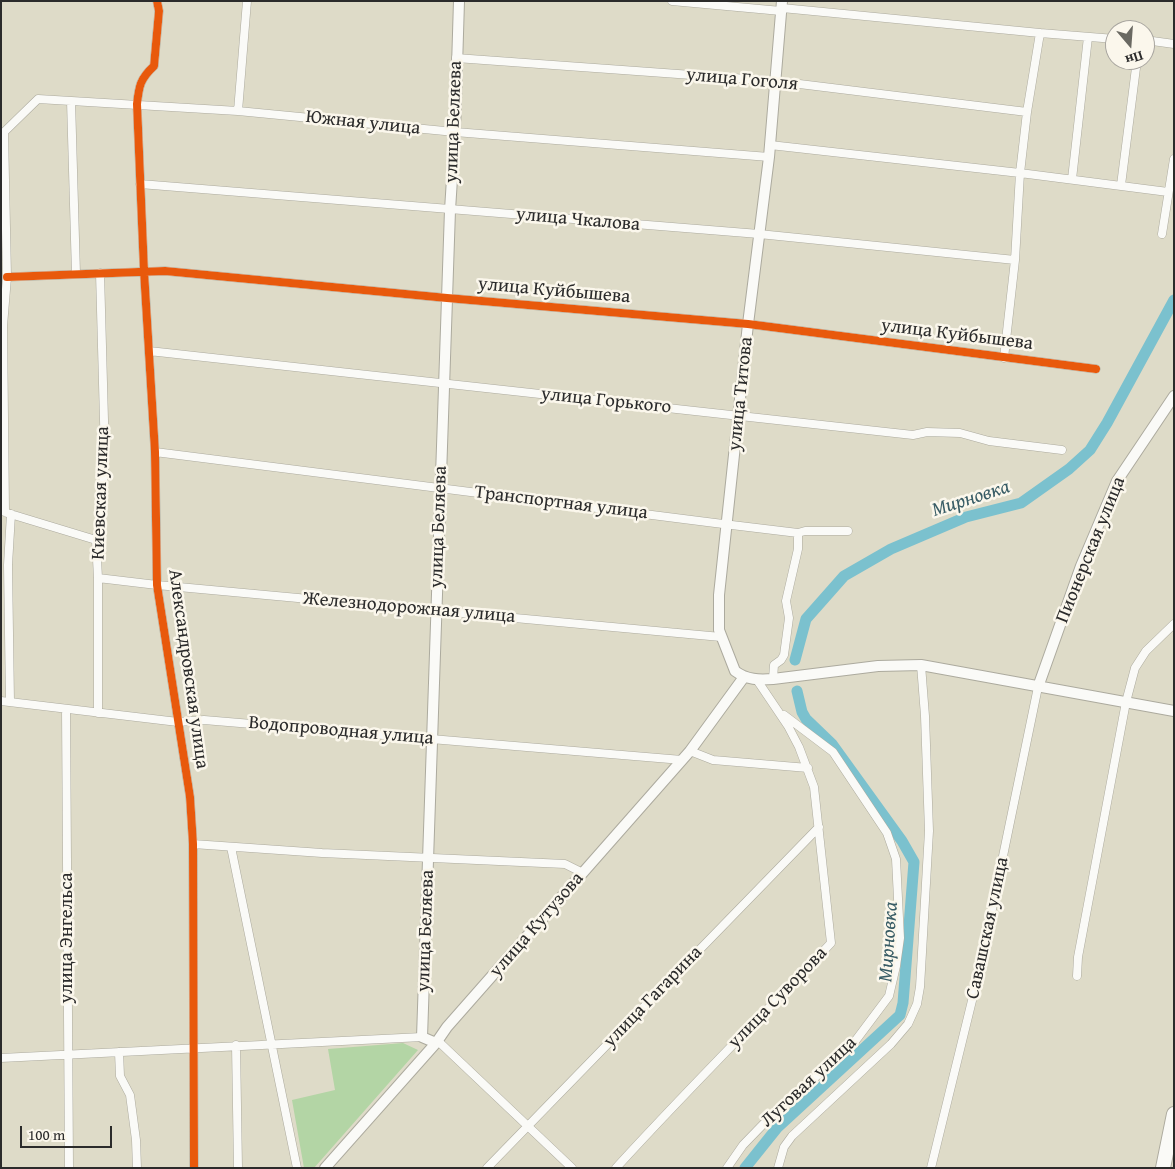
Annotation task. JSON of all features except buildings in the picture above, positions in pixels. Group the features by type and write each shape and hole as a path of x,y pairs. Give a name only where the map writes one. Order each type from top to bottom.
{"highway":[{"path":"1163,1168 1174,1114"}],"main road":[{"name":"улица Беляева","path":"422,1037 440,487 459,1"},
{"name":"улица Титова","path":"744,677 735,671 720,637 719,595 748,324 769,157 782,7"},
{"name":"Пионерская улица","path":"1038,687 1081,566 1117,481 1174,396"},
{"path":"744,677 757,680 773,679 878,666 921,665 1174,711"},
{"name":"улица Кутузова","path":"325,1168 690,751 744,677"},
{"path":"422,1037 437,1042"}],"street":[{"name":"Александровская улица","path":"157,1 159,11 154,66 144,75 138,91 137,104 144,271 155,452 157,585 190,797 193,844 194,1168"},
{"path":"238,111 247,1"},
{"path":"672,1 782,7 1105,38"},
{"path":"1004,358 1015,260 1026,112 1040,33"},
{"path":"1072,179 1088,37"},
{"path":"1155,41 1174,44"},
{"name":"улица Гоголя","path":"456,58 775,81 1026,112"},
{"path":"1121,185 1136,70"},
{"name":"Южная улица","path":"3,134 38,99 238,111 455,132 769,157"},
{"path":"71,101 76,274"},
{"path":"3,134 7,277 3,326 8,565 5,702"},
{"path":"770,145 1072,179 1168,192"},
{"path":"1162,234 1174,159"},
{"name":"улица Чкалова","path":"140,184 759,234 1015,260"},
{"name":"улица Куйбышева","path":"7,277 144,271 175,272 748,324 1096,369"},
{"name":"Киевская улица","path":"98,713 98,578 96,540 100,523 105,457 100,273"},
{"name":"улица Горького","path":"149,351 913,435 927,432 960,433 990,441 1062,450"},
{"name":"Транспортная улица","path":"155,452 798,533 805,531 848,531"},
{"path":"6,513 96,540"},
{"path":"773,679 774,665 784,655 789,618 786,601 798,549 798,533"},
{"name":"Железнодорожная улица","path":"98,578 720,637"},
{"path":"1077,976 1080,947 1126,702 1135,668 1146,651 1174,624"},
{"path":"778,1168 784,1147 792,1136 891,1044 908,1024 917,1004 920,987 929,832 925,716 921,665"},
{"name":"улица Суворова","path":"616,1168 672,1107 831,943 814,787 808,768 788,726 757,680"},
{"name":"Савашская улица","path":"931,1168 979,972 1038,687"},
{"name":"Водопроводная улица","path":"5,702 178,722 204,720 682,760"},
{"name":"улица Энгельса","path":"66,709 70,1168"},
{"name":"Луговая улица","path":"727,1168 743,1145 778,1110 850,1048 889,996 900,938 896,859 887,833 834,752 778,711"},
{"path":"690,751 713,760 808,768"},
{"name":"улица Гагарина","path":"487,1168 819,827"},
{"path":"193,844 565,864 583,873"},
{"path":"231,847 297,1168"},
{"path":"1,1058 422,1037"},
{"path":"437,1042 572,1168"},
{"path":"236,1045 238,1168"},
{"path":"118,1052 120,1076 130,1095 136,1140 137,1168"}],"green space":[{"path":"403,1043 418,1050 314,1168 304,1168 292,1100 335,1090 328,1049"}],"waterway":[{"name":"Мирновка","path":"795,660 806,619 844,576 891,549 966,517 1021,503 1069,469 1090,450 1107,423 1174,300"},
{"name":"Мирновка","path":"745,1168 777,1128 900,1015 903,1003 914,862 902,841 832,744 806,719 802,712 797,691"}],"cycle path":[{"path":"157,1 159,11 154,66 141,83 137,104 144,271 155,452 157,585 190,797 193,844 194,1168"},
{"path":"7,277 165,271 748,324 1096,369"}]}
